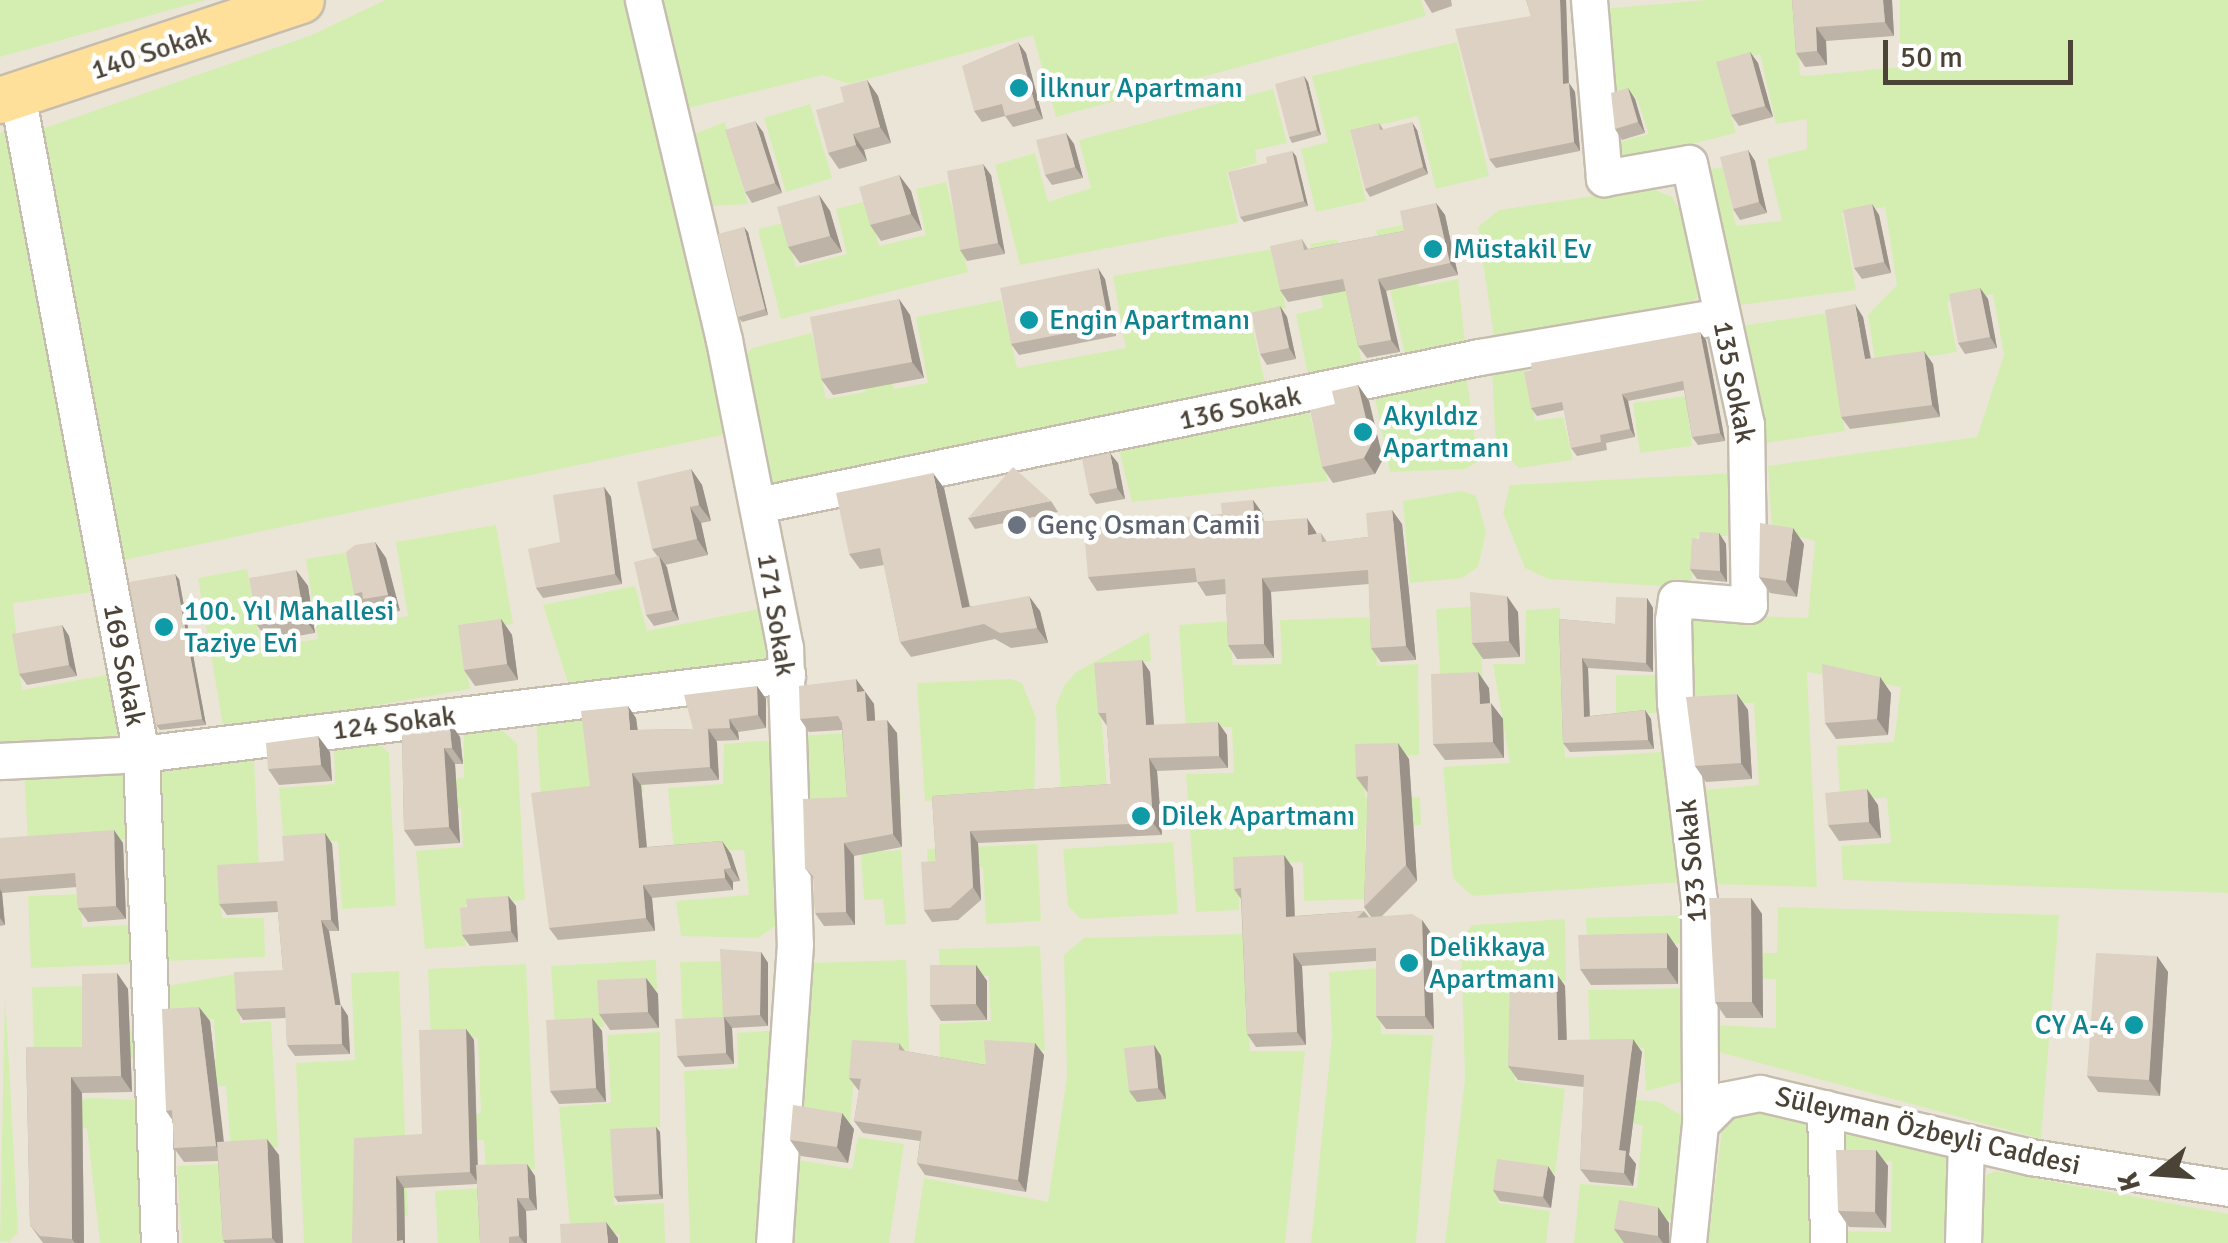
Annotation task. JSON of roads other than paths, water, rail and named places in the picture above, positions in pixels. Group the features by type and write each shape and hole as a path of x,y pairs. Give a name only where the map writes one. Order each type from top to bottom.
{"main road":[{"name":"140 Sokak","path":"9,97 301,0"}],"street":[{"name":"171 Sokak","path":"643,0 758,505 787,675 795,944 774,1243"},
{"name":"135 Sokak","path":"1589,0 1604,178 1689,163 1746,424 1749,605 1676,599"},
{"name":"169 Sokak","path":"9,97 141,754 159,1243"},
{"name":"136 Sokak","path":"758,505 1479,357 1722,316"},
{"name":"133 Sokak","path":"1676,599 1675,703 1699,900 1700,1124 1688,1243"},
{"name":"124 Sokak","path":"0,761 141,754 787,675"},
{"name":"Süleyman Özbeyli Caddesi","path":"1700,1124 1714,1106 1739,1094 1825,1108 1966,1143 2228,1188"},
{"path":"1825,1108 1828,1243"},
{"path":"1963,1243 1966,1143"}],"place":[{"name":"İlknur Apartmanı","path":"1019,88"},
{"name":"Müstakil Ev","path":"1433,249"},
{"name":"Engin Apartmanı","path":"1029,320"},
{"name":"Akyıldız Apartmanı","path":"1363,432"},
{"name":"Genç Osman Camii","path":"1017,525"},
{"name":"100. Yıl Mahallesi Taziye Evi","path":"164,627"},
{"name":"Dilek Apartmanı","path":"1141,816"},
{"name":"Delikkaya Apartmanı","path":"1409,963"},
{"name":"CY A-4","path":"2134,1025"}]}
